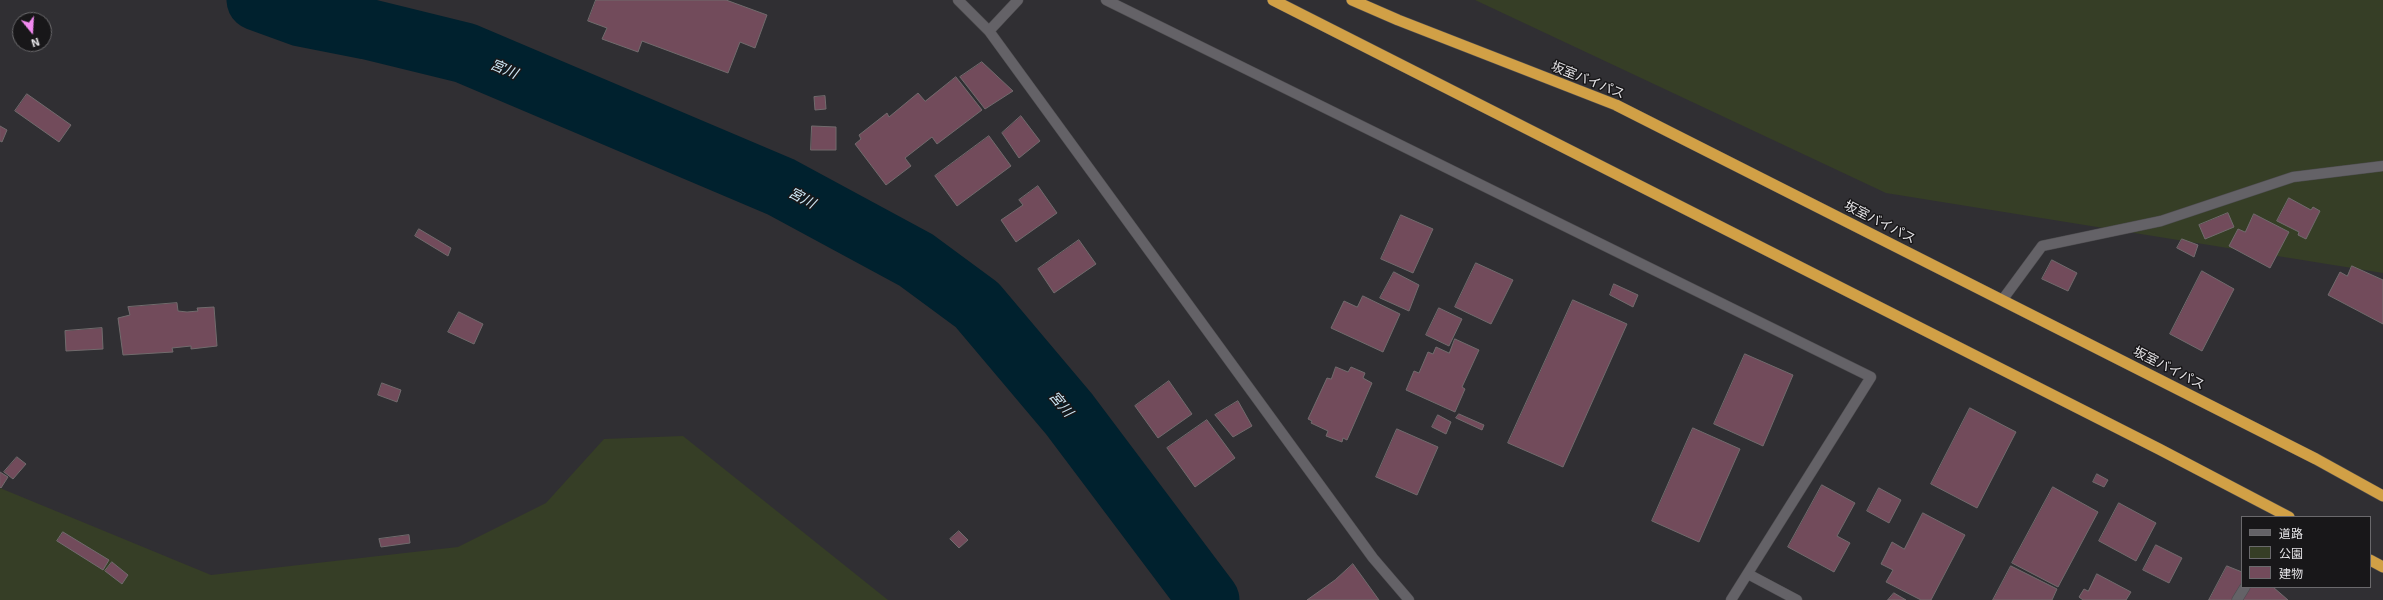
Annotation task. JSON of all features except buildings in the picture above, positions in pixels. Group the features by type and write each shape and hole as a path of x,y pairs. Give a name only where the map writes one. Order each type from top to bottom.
{"highway":[{"path":"1273,0 2152,445 2286,516"},
{"name":"坂室バイパス","path":"1352,0 1398,20 1616,105 2003,299 2316,459 2383,496"},
{"path":"2371,561 2383,567"}],"street":[{"path":"958,0 989,31 1372,558 1409,600"},
{"path":"989,31 1018,0"},
{"path":"1106,0 1871,377 1731,600"},
{"path":"2003,299 2042,246 2161,221 2293,177 2383,166"},
{"path":"1748,574 1797,600"},
{"path":"2237,600 2243,588"}],"green space":[{"path":"1475,0 2383,0 2383,273 1886,193"},
{"path":"683,436 888,600 0,600 0,488 211,575 458,547 546,503 604,439"}],"waterway":[{"name":"宮川","path":"257,0 301,16 367,29 465,53 781,187 916,260 977,305 1069,414 1209,600"}]}
